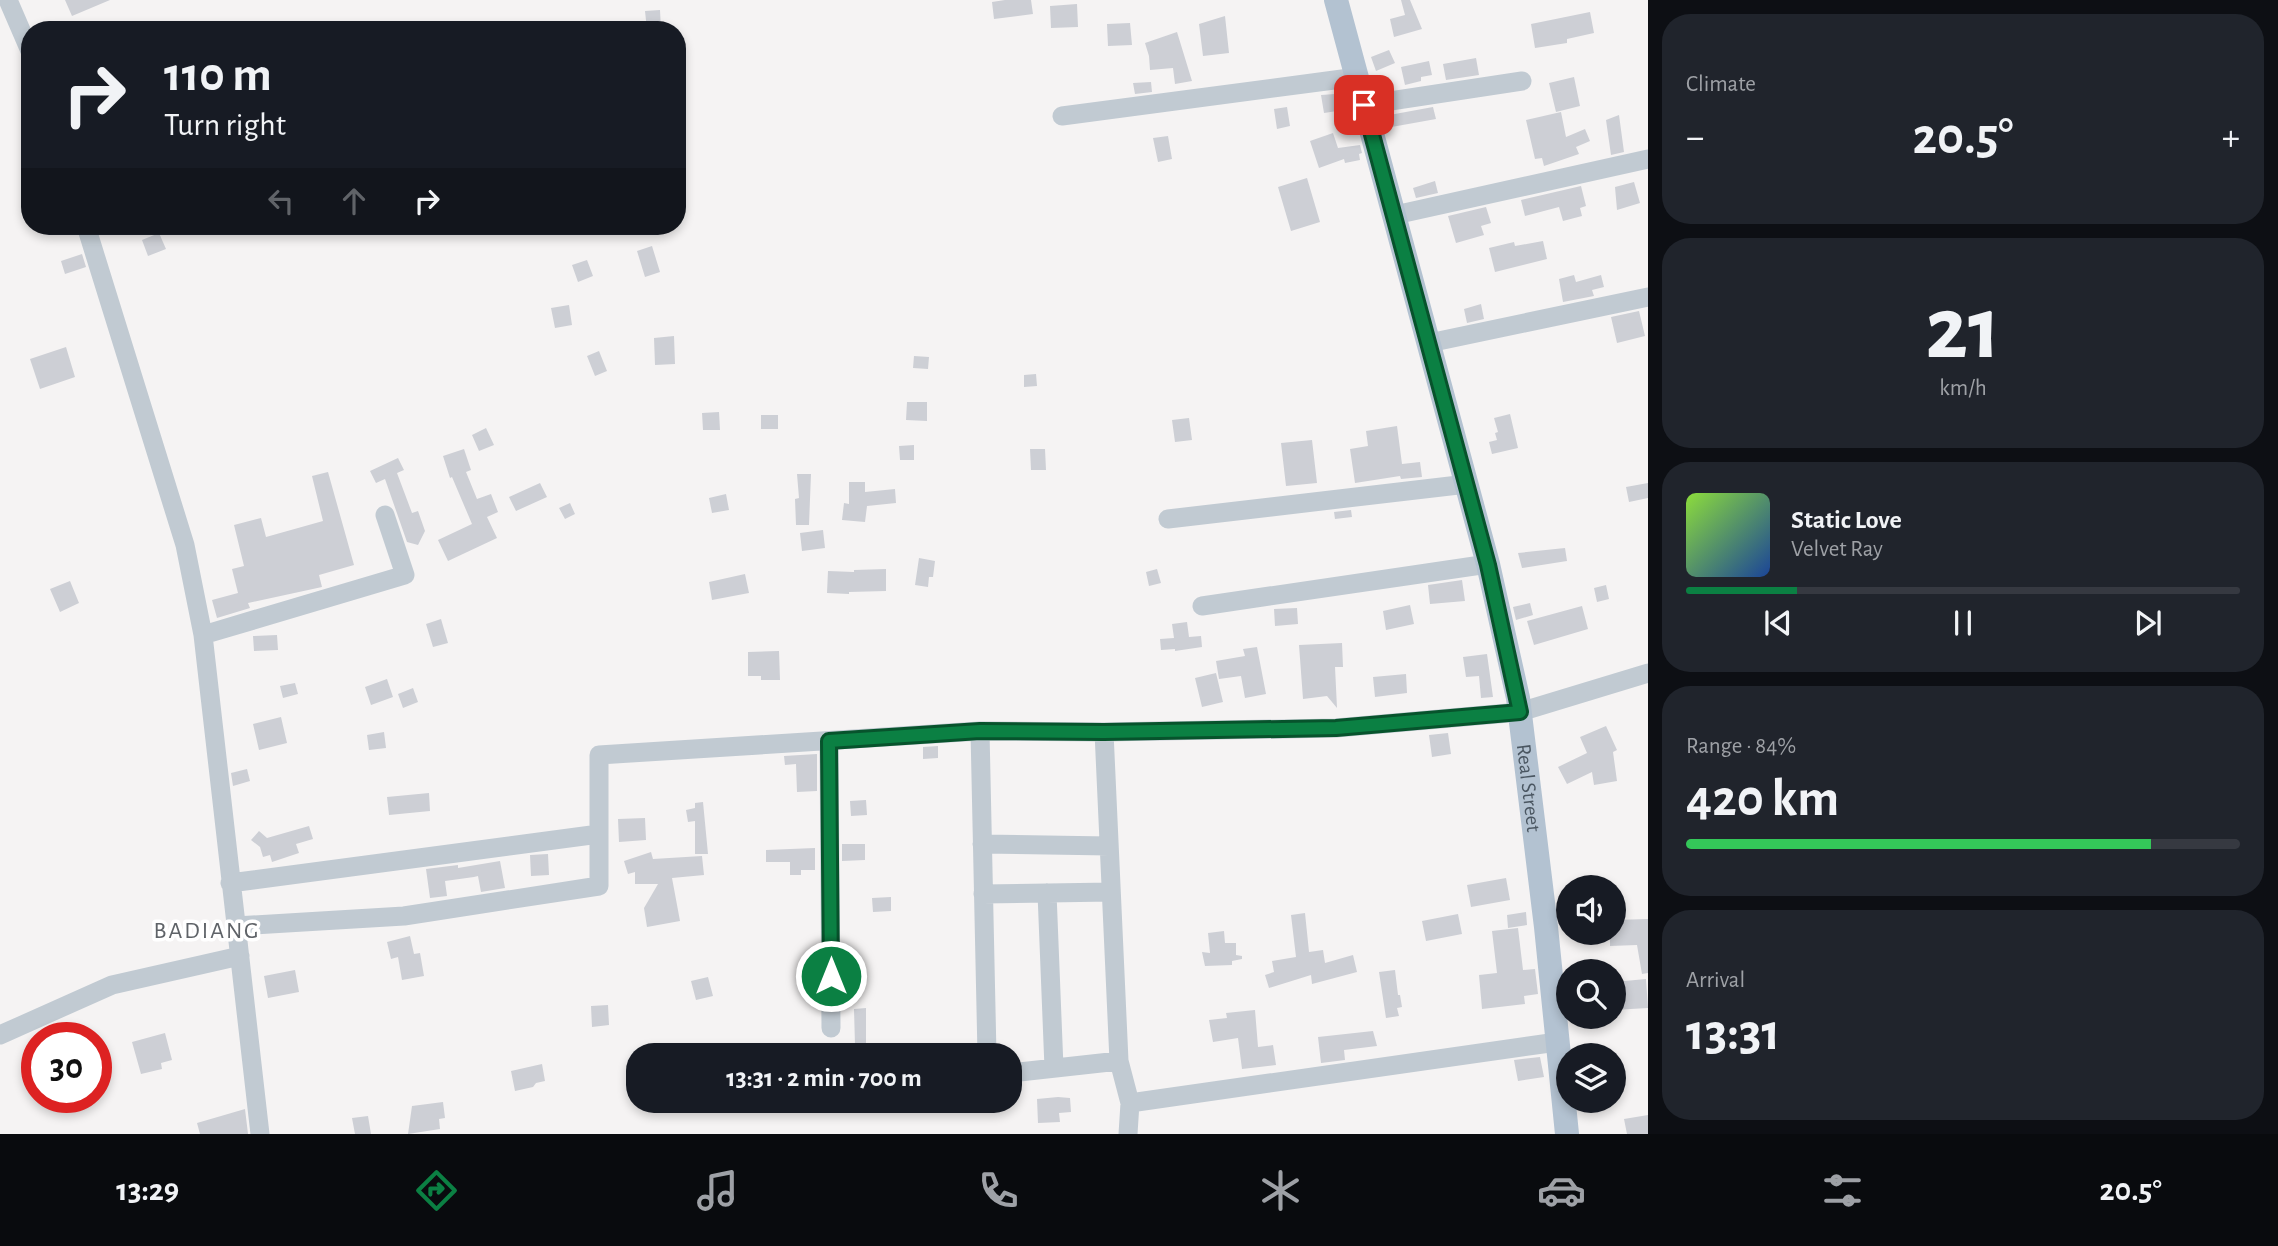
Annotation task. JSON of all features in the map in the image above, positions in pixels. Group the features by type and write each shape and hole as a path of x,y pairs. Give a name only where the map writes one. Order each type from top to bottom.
{"main road":[{"name":"Real Street","path":"1336,0 1488,565 1520,712 1567,1134"}],"street":[{"path":"8,0 21,30"},
{"path":"1062,116 1357,78"},
{"path":"1364,105 1522,81"},
{"path":"1395,215 1648,159"},
{"path":"89,235 185,545 203,635 260,1134"},
{"path":"1429,343 1648,297"},
{"path":"1168,519 1467,484"},
{"path":"203,635 405,575 385,515"},
{"path":"1202,606 1488,565"},
{"path":"236,926 404,916 599,886 599,755 980,731 1336,728 1520,712 1648,673"},
{"path":"980,731 987,1043"},
{"path":"1104,732 1119,1061 1130,1103 1128,1134 1122,1134"},
{"path":"829,741 831,1028"},
{"path":"230,883 599,834"},
{"path":"982,844 1109,846"},
{"path":"984,894 1111,891"},
{"path":"1047,893 1054,1068"},
{"path":"0,1035 112,985 240,956"},
{"path":"1130,1103 1558,1042"},
{"path":"1022,1072 1119,1061"}],"building":[{"path":"65,0 110,0 72,16"},
{"path":"1031,0 1033,14 994,19 992,2"},
{"path":"1401,0 1410,0 1422,29 1394,37 1390,19 1405,15"},
{"path":"1077,4 1078,27 1051,28 1050,6"},
{"path":"660,10 661,21 646,21 645,11"},
{"path":"1590,12 1594,33 1567,39 1567,43 1535,48 1531,24"},
{"path":"1225,16 1229,53 1203,56 1199,24"},
{"path":"1130,23 1132,45 1108,46 1107,24"},
{"path":"1177,32 1192,81 1175,84 1173,68 1150,70 1145,43"},
{"path":"1389,50 1395,63 1376,71 1371,57"},
{"path":"1476,58 1479,75 1446,80 1443,64"},
{"path":"1429,61 1432,75 1405,85 1401,67"},
{"path":"1574,77 1580,106 1556,112 1549,83"},
{"path":"1151,82 1152,92 1135,94 1133,83"},
{"path":"1335,94 1337,111 1324,113 1321,95"},
{"path":"1287,107 1290,126 1277,129 1274,109"},
{"path":"1433,107 1436,119 1386,128 1384,116"},
{"path":"1561,112 1566,137 1585,129 1590,141 1576,147 1579,154 1544,166 1542,158 1535,159 1526,120"},
{"path":"1619,115 1624,152 1611,155 1606,120"},
{"path":"1333,133 1338,148 1360,145 1360,160 1345,163 1344,159 1319,168 1310,141"},
{"path":"1168,136 1172,159 1158,162 1153,138"},
{"path":"1307,178 1320,222 1291,231 1278,187"},
{"path":"1435,181 1438,193 1416,198 1413,188"},
{"path":"1634,182 1640,203 1617,210 1615,187"},
{"path":"1581,186 1586,206 1580,208 1582,216 1563,221 1559,207 1525,216 1521,200"},
{"path":"1486,207 1491,223 1481,226 1484,235 1456,243 1448,216"},
{"path":"160,235 166,249 148,256 142,240"},
{"path":"1543,241 1547,259 1495,272 1489,248 1514,242 1515,246"},
{"path":"652,246 660,272 645,277 637,251"},
{"path":"82,254 86,267 65,274 61,261"},
{"path":"587,260 593,276 578,282 572,265"},
{"path":"1574,275 1576,282 1601,275 1604,287 1592,290 1594,296 1563,302 1559,279"},
{"path":"1481,304 1484,319 1467,323 1464,309"},
{"path":"569,305 572,325 555,328 551,308"},
{"path":"1639,311 1645,336 1617,343 1611,317"},
{"path":"674,336 675,364 655,365 654,338"},
{"path":"66,347 75,377 40,389 30,359"},
{"path":"599,351 607,371 595,376 587,356"},
{"path":"914,356 929,357 928,369 913,368"},
{"path":"1036,374 1037,386 1024,387 1024,375"},
{"path":"907,402 927,402 927,421 906,420"},
{"path":"719,412 720,430 703,430 702,413"},
{"path":"1510,414 1518,448 1492,454 1489,442 1497,440 1495,433 1498,432 1494,418"},
{"path":"761,415 778,415 778,429 761,429"},
{"path":"1189,418 1192,440 1175,442 1172,420"},
{"path":"1397,426 1402,464 1420,462 1422,477 1401,479 1400,476 1355,483 1350,449 1368,446 1366,431"},
{"path":"486,428 494,445 479,451 472,435"},
{"path":"1312,440 1317,483 1286,486 1281,443"},
{"path":"914,445 914,460 900,460 899,446"},
{"path":"464,449 471,470 466,472 477,499 491,494 498,512 487,517 497,538 448,561 438,540 472,524 452,477 450,478 443,456"},
{"path":"1030,449 1045,449 1046,470 1031,470"},
{"path":"398,458 404,470 397,473 412,513 418,511 425,531 418,545 407,542 385,479 376,483 370,471"},
{"path":"328,472 354,565 319,575 322,587 248,603 250,608 217,618 212,600 238,593 232,569 244,566 234,525 261,518 266,537 323,521 312,476"},
{"path":"797,474 811,474 809,525 796,525 795,499 799,498"},
{"path":"849,482 865,482 865,492 895,489 896,503 867,506 865,522 842,520 844,503 849,504"},
{"path":"540,483 547,497 516,511 509,497"},
{"path":"1648,483 1648,498 1629,502 1626,487"},
{"path":"726,494 729,510 712,513 709,498"},
{"path":"570,503 575,514 565,519 559,508"},
{"path":"1351,510 1352,517 1335,519 1334,512"},
{"path":"823,530 825,548 802,551 800,533"},
{"path":"1565,548 1567,561 1522,568 1518,553"},
{"path":"919,558 935,561 933,577 929,577 928,587 915,585"},
{"path":"886,569 886,591 827,593 828,571"},
{"path":"1157,569 1161,583 1149,586 1146,572"},
{"path":"745,574 749,593 712,600 709,582"},
{"path":"1462,580 1465,601 1430,604 1428,585"},
{"path":"70,581 79,603 60,612 50,589"},
{"path":"1606,585 1609,599 1597,602 1594,588"},
{"path":"1530,603 1533,615 1516,620 1513,607"},
{"path":"1410,605 1414,624 1386,630 1383,611"},
{"path":"1582,606 1588,629 1534,645 1527,621"},
{"path":"1297,608 1298,624 1275,626 1274,609"},
{"path":"441,619 448,643 433,647 426,624"},
{"path":"1187,622 1189,637 1201,636 1202,647 1161,650 1160,639 1174,638 1172,624"},
{"path":"277,635 278,650 254,651 253,636"},
{"path":"1342,643 1343,667 1335,667 1337,708 1327,696 1303,699 1299,645"},
{"path":"1257,647 1266,694 1245,698 1241,676 1219,679 1216,661 1245,656 1243,649"},
{"path":"779,651 780,680 761,680 761,676 748,676 748,652"},
{"path":"1487,654 1493,697 1481,698 1479,676 1466,677 1463,657"},
{"path":"1216,673 1223,702 1202,707 1195,678"},
{"path":"1406,674 1407,693 1375,697 1373,677"},
{"path":"387,679 393,697 371,705 365,687"},
{"path":"295,683 298,694 283,698 280,686"},
{"path":"413,688 418,702 403,708 398,694"},
{"path":"281,717 287,743 259,750 253,724"},
{"path":"1606,726 1617,750 1613,752 1617,781 1594,785 1592,772 1567,784 1558,767 1587,753 1580,737"},
{"path":"384,732 386,748 369,750 367,735"},
{"path":"1448,733 1451,754 1432,757 1429,735"},
{"path":"938,746 938,758 923,759 923,747"},
{"path":"817,754 817,791 797,792 796,764 785,765 784,756"},
{"path":"247,769 250,781 233,786 231,773"},
{"path":"429,793 430,811 389,815 387,797"},
{"path":"866,800 867,815 851,816 850,801"},
{"path":"703,802 708,854 695,854 695,821 688,822 686,810 695,808 695,803"},
{"path":"645,818 646,840 619,842 618,819"},
{"path":"309,826 313,839 296,844 299,853 272,862 270,855 263,857 260,847 251,840 259,831 267,838"},
{"path":"842,844 865,844 865,860 842,861"},
{"path":"815,848 815,870 801,870 801,875 790,875 790,862 766,862 766,850"},
{"path":"651,852 653,859 702,856 704,875 672,878 680,921 647,927 644,908 658,884 635,884 635,872 628,874 624,861"},
{"path":"548,854 549,875 531,876 530,855"},
{"path":"500,861 505,888 481,892 478,876 445,881 447,896 430,898 426,869 458,865 458,868"},
{"path":"1506,878 1510,900 1471,907 1467,885"},
{"path":"891,897 891,911 873,912 872,898"},
{"path":"1526,912 1527,925 1508,928 1507,915"},
{"path":"1305,913 1309,952 1323,950 1325,963 1353,955 1357,972 1312,984 1311,975 1269,988 1265,975 1274,972 1272,961 1296,957 1291,915"},
{"path":"1458,914 1462,934 1426,941 1422,921"},
{"path":"1648,919 1648,973 1642,974 1637,945 1610,946 1626,945 1626,920"},
{"path":"1518,928 1523,970 1535,969 1538,994 1524,996 1525,1004 1482,1009 1479,975 1497,973 1492,931"},
{"path":"1224,931 1225,943 1236,943 1236,955 1242,956 1242,959 1232,961 1232,965 1205,966 1202,952 1210,953 1208,933"},
{"path":"410,936 414,954 420,953 424,976 402,980 398,957 391,959 387,942"},
{"path":"295,970 299,992 268,998 264,976"},
{"path":"1395,970 1402,1007 1397,1008 1399,1016 1386,1018 1379,972"},
{"path":"708,977 713,996 696,1000 691,981"},
{"path":"1646,979 1648,1008 1626,1009 1626,981"},
{"path":"608,1005 609,1025 592,1027 591,1006"},
{"path":"866,1008 866,1043 855,1043 854,1009"},
{"path":"1255,1010 1258,1047 1273,1045 1276,1065 1242,1069 1238,1038 1213,1042 1209,1020 1227,1018 1226,1013"},
{"path":"1373,1031 1377,1046 1344,1050 1345,1060 1321,1063 1318,1037"},
{"path":"165,1033 172,1060 161,1063 162,1069 141,1074 132,1042"},
{"path":"1540,1057 1544,1077 1518,1081 1514,1060"},
{"path":"542,1064 545,1081 515,1091 511,1071"},
{"path":"1070,1098 1071,1112 1059,1113 1060,1122 1038,1123 1037,1099"},
{"path":"443,1102 445,1118 439,1119 440,1129 408,1134 412,1106"},
{"path":"245,1109 248,1134 200,1134 197,1123"},
{"path":"1648,1115 1648,1134 1627,1134 1624,1119"},
{"path":"368,1116 371,1134 355,1134 352,1118"}],"district":[{"name":"BADIANG","path":"207,931"}],"route":[{"path":"831,976 829,741 980,731 1336,728 1520,712 1488,565 1364,105"}]}
